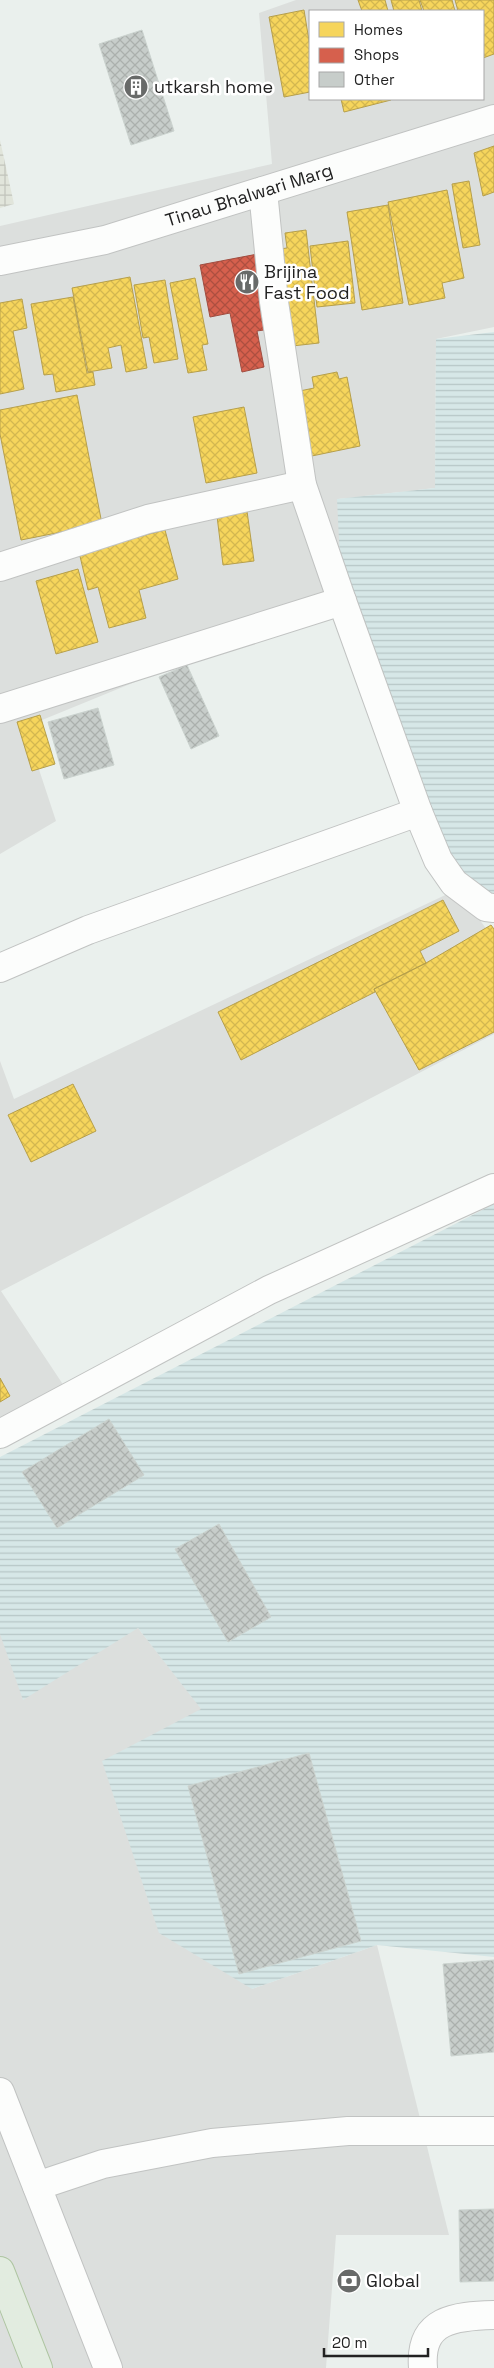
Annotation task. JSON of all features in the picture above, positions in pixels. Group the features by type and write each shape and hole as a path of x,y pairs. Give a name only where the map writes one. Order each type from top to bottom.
{"highway":[{"path":"0,2271 38,2368"}],"street":[{"name":"Tinau Bhalwari Marg","path":"0,261 106,240 494,119"},
{"path":"264,191 274,302 302,485 418,812 438,860 454,883 486,907 494,908"},
{"path":"0,567 148,519 302,485"},
{"path":"0,709 342,601"},
{"path":"0,968 88,930 418,812"},
{"path":"0,1434 268,1290 494,1188"},
{"path":"0,2092 108,2368"},
{"path":"37,2186 103,2164 212,2143 348,2131 494,2131"},
{"path":"423,2368 422,2351 428,2335 439,2325 462,2316 494,2315"}],"shaded area":[{"path":"296,0 494,0 494,327 436,339 435,488 338,499 343,597 25,727 56,821 0,854 0,226 272,164 259,13"},
{"path":"0,140 14,204 0,208"},
{"path":"494,332 494,905 438,860 342,601 337,499 435,488 436,339"},
{"path":"458,889 494,940 494,1034 1,1291 68,1392 0,1433 0,1061 14,1099"},
{"path":"494,1204 494,1957 377,1945 252,1989 159,1933 102,1761 201,1709 138,1628 23,1700 0,1634 0,1457"},
{"path":"0,1614 138,1628 202,1709 252,1989 377,1945 449,2235 336,2235 326,2368 0,2368"}],"building: Homes":[{"path":"358,0 385,0 388,10 362,10"},
{"path":"391,0 419,0 422,10 394,10"},
{"path":"420,0 452,0 455,10 424,10"},
{"path":"455,0 494,0 494,54 484,58 484,10 458,10"},
{"path":"304,10 309,41 309,92 284,97 269,17"},
{"path":"341,100 391,100 344,112"},
{"path":"494,146 494,192 483,196 474,153"},
{"path":"469,181 480,245 463,248 452,184"},
{"path":"447,190 464,278 442,283 445,298 409,305 388,202"},
{"path":"388,205 403,303 362,310 347,212"},
{"path":"306,230 319,343 292,346 273,250 287,248 285,233"},
{"path":"348,241 355,303 317,307 310,246"},
{"path":"130,277 147,368 126,372 121,345 108,348 112,368 88,372 72,288"},
{"path":"195,278 208,344 202,345 207,370 188,373 170,283"},
{"path":"165,280 178,359 154,363 149,337 143,338 134,285"},
{"path":"73,297 87,373 93,372 95,385 56,392 53,374 44,375 31,304"},
{"path":"22,299 27,328 13,331 24,389 0,394 0,303"},
{"path":"337,372 339,379 347,377 360,446 307,457 295,392 314,388 312,377"},
{"path":"77,395 102,524 21,540 0,434 0,410"},
{"path":"244,407 257,473 206,483 193,417"},
{"path":"246,504 254,561 223,565 216,508"},
{"path":"165,530 178,579 139,590 146,618 109,628 98,587 88,590 79,552"},
{"path":"78,569 98,642 56,654 36,581"},
{"path":"40,715 55,764 32,771 17,722"},
{"path":"443,900 459,931 420,951 426,963 374,989 375,992 241,1060 218,1012"},
{"path":"491,925 494,929 494,1032 419,1070 374,989 426,963"},
{"path":"73,1084 96,1131 31,1162 8,1115"},
{"path":"0,1378 10,1396 0,1402"}],"building: Shops":[{"path":"263,253 277,328 257,331 264,367 242,372 230,313 210,317 200,265"}],"building: Other":[{"name":"utkarsh home","path":"142,30 174,131 131,145 99,44"},
{"path":"187,665 219,736 191,749 159,677"},
{"path":"98,708 114,765 64,779 48,722"},
{"path":"109,1419 144,1475 57,1528 22,1472"},
{"path":"219,1524 271,1617 228,1642 175,1549"},
{"path":"309,1753 361,1941 239,1974 188,1786"},
{"path":"494,1960 494,2052 451,2056 443,1964"},
{"path":"494,2209 494,2281 460,2282 459,2210"}],"place":[{"name":"utkarsh home","path":"136,87"},
{"name":"Brijina Fast Food","path":"247,282"},
{"name":"Global","path":"349,2281"}]}
